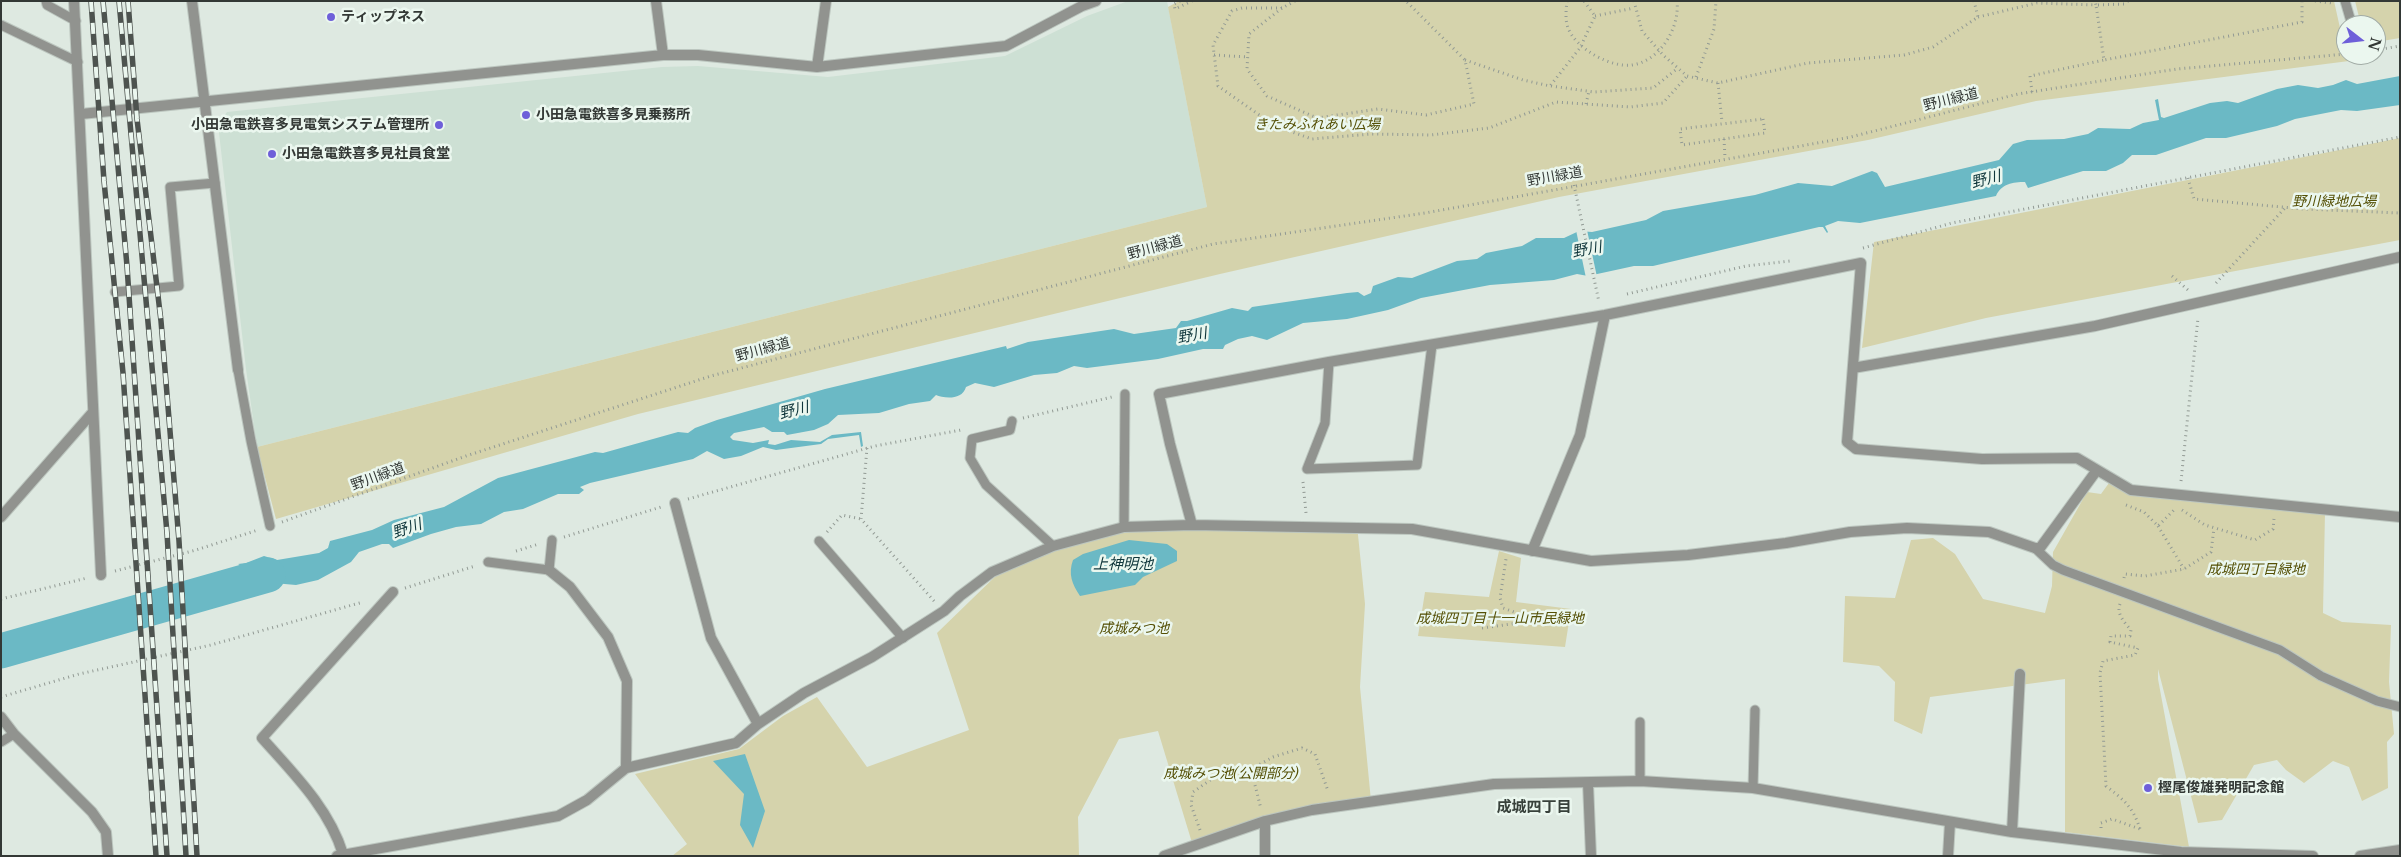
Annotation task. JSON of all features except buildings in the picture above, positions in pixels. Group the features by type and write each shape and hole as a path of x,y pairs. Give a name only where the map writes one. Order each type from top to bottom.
{"street":[{"path":"74,1 81,114 101,575"},
{"path":"192,1 238,370"},
{"path":"656,1 664,55"},
{"path":"817,66 826,1"},
{"path":"81,114 664,55 698,55 817,66 1006,46 1082,6 1096,1"},
{"path":"1853,368 2095,326 2400,257"},
{"path":"1192,525 1170,444 1159,394 1329,362 1604,315 1862,263 1847,442 1856,449 1982,459 2077,458 2131,490 2400,517"},
{"path":"1532,551 1580,435 1604,315"},
{"path":"1,517 93,412"},
{"path":"393,592 262,738 309,791 337,833 340,855 558,816 587,800 626,768 736,743 758,724 804,693 903,638 944,612 960,596 992,572 1053,546 1124,527 1192,525 1412,529 1591,561 1688,555 1786,544 1850,532 1907,528 1989,532 2040,548 2096,470"},
{"path":"675,503 711,638 758,724"},
{"path":"549,570 570,587 608,637 627,681 626,768"},
{"path":"2012,832 2020,674"},
{"path":"1,717 14,734 92,812 106,832 108,856"},
{"path":"1164,856 1264,821 1312,810 1494,784 1640,781 1752,788 2012,832 2181,852 2313,856"},
{"path":"1588,783 1591,856"},
{"path":"1264,821 1266,856"},
{"path":"1948,856 1950,822"},
{"path":"2360,856 2398,852"}],"lane":[{"path":"46,1 47,5 76,21"},
{"path":"2345,1 2349,15"},
{"path":"1,24 78,62"},
{"path":"115,292 179,286 170,187 215,183"},
{"path":"1329,362 1325,423 1307,469 1417,465 1432,345"},
{"path":"238,370 251,441 270,526"},
{"path":"1124,527 1126,394"},
{"path":"1012,421 1010,430 972,439 970,458 986,485 1053,546"},
{"path":"488,562 549,570 552,540"},
{"path":"819,540 903,638"},
{"path":"2035,548 2053,565 2063,570 2122,590 2280,650 2321,676 2377,701 2400,707"},
{"path":"1752,788 1756,710"},
{"path":"1640,722 1640,781"},
{"path":"1,742 14,734"}],"path":[{"path":"1180,1 1174,4 1174,9 1192,1"},
{"path":"1295,1 1282,8 1248,34 1247,69 1267,96 1317,118 1378,109 1426,115 1474,104 1465,60"},
{"path":"1406,1 1465,60 1523,80 1589,91 1653,88 1678,68"},
{"path":"1567,1 1568,29 1582,44 1605,62 1631,66 1643,62 1659,50 1671,33 1678,14 1677,1"},
{"path":"1584,1 1595,16"},
{"path":"1634,1 1634,8 1642,31 1659,50 1687,76 1718,83 1808,63 1904,55 1933,47 1978,17 2037,3 2128,1"},
{"path":"1696,77 1714,29 1716,1"},
{"path":"1974,1 1978,17"},
{"path":"2032,92 2030,76 2302,22 2302,1"},
{"path":"2095,3 2104,60"},
{"path":"1282,8 1242,8 1232,11 1213,45 1218,86 1275,126 1312,139 1371,134 1430,134 1489,128 1556,102 1630,107 1663,103 1687,76"},
{"path":"1595,16 1634,8"},
{"path":"1550,86 1582,44 1595,16"},
{"path":"2386,48 2400,46"},
{"path":"1214,55 1248,56"},
{"name":"野川緑道","path":"1,599 196,550 270,526 466,456 711,376 1213,244 1426,213 1574,185 1851,137 2032,92 2178,69 2336,55"},
{"path":"1718,83 1722,122"},
{"path":"1586,104 1589,91"},
{"path":"1763,118 1765,133 1682,145 1680,129 1722,122 1763,118"},
{"path":"1855,249 1952,223 2400,137"},
{"path":"1724,140 1725,158"},
{"path":"2188,178 2194,199 2284,208 2400,214"},
{"path":"1574,185 1600,303"},
{"path":"2180,495 2199,301 2284,208"},
{"path":"1624,295 1746,266 1794,260"},
{"path":"1590,305 1608,300"},
{"path":"1012,421 1047,411 1126,394"},
{"path":"393,592 488,562 509,553 866,448 963,430"},
{"path":"861,518 866,448"},
{"path":"1307,469 1303,481 1308,528"},
{"path":"2177,507 2205,525 2256,540 2273,529 2275,505"},
{"path":"819,540 842,515 861,518 944,612"},
{"path":"2158,526 2184,569"},
{"path":"2101,836 2101,823 2112,819 2140,829 2135,814 2124,800 2106,786 2103,764 2100,673 2103,661 2135,655 2138,648 2110,642 2111,636 2130,636 2131,630 2121,617 2119,607 2125,574 2145,576 2184,569 2211,552 2214,528"},
{"path":"1482,628 1526,622 1528,618 1503,608 1500,598 1508,546"},
{"path":"1,697 79,674 211,645 366,601"},
{"path":"1201,830 1191,805 1193,792 1216,776 1251,769 1273,757 1302,748 1315,754 1328,791"},
{"path":"1251,769 1264,821"}],"shaded area":[{"path":"1128,1 1167,1 1207,207 257,447 246,369 218,124 227,112 662,67 698,66 828,77 1005,56 1087,16"}],"green space":[{"name":"きたみふれあい広場","path":"1179,1 2334,1 2337,15 2336,63 2036,101 1868,140 1559,197 1220,274 638,414 276,519 257,447 1207,207 1168,7"},
{"path":"2355,1 2400,1 2400,38 2386,40 2386,15 2358,15"},
{"name":"野川緑地広場","path":"2400,138 2400,240 1986,318 1862,348 1874,242"},
{"name":"成城四丁目緑地","path":"2109,483 2132,495 2325,512 2323,613 2342,622 2391,625 2389,682 2394,734 2387,742 2388,788 2362,801 2349,767 2333,761 2304,783 2286,770 2277,760 2254,765 2222,820 2198,823 2158,669 2158,679 2189,847 2065,832 2065,679 1930,697 1922,734 1894,721 1895,682 1879,666 1843,662 1845,596 1895,598 1911,540 1933,538 1955,554 1983,599 2045,613 2052,586 2053,552 2087,492 2101,494"},
{"name":"成城みつ池","path":"1120,523 1357,525 1365,604 1360,687 1371,801 1312,810 1193,846 1158,731 1119,739 1078,817 1079,856 672,856 687,844 635,774 739,749 783,716 817,697 867,767 969,730 937,633 1005,567 1064,539"},
{"name":"成城四丁目十一山市民緑地","path":"1499,551 1521,558 1516,602 1571,609 1565,647 1418,636 1425,592 1489,597"}],"water":[{"path":"2400,76 2400,105 2357,111 2341,110 2295,119 2277,126 2226,138 2206,138 2156,155 2132,155 2123,163 2106,171 2083,171 2028,188 2025,182 2012,183 2004,186 1996,196 1860,223 1838,221 1825,226 1827,233 1823,227 1819,227 1653,266 1634,266 1588,276 1577,274 1554,280 1490,285 1421,298 1388,310 1347,319 1303,323 1267,340 1252,336 1238,339 1225,345 1223,349 1203,349 1158,359 1087,368 1074,366 1057,373 1034,375 994,387 975,383 966,387 961,395 943,397 936,395 930,401 909,404 879,413 838,415 828,424 814,430 787,435 784,432 772,432 764,427 734,433 730,437 733,440 753,443 769,440 768,444 775,445 791,440 820,442 832,435 861,432 863,446 861,447 859,435 828,439 821,444 776,450 763,447 741,456 724,459 707,451 693,459 590,483 580,487 584,490 579,494 558,494 523,509 504,512 481,524 456,527 393,548 389,544 382,544 359,552 351,562 318,580 296,585 262,582 223,597 223,582 245,578 245,568 238,564 264,556 277,560 319,553 328,548 330,541 372,530 394,520 444,507 498,478 595,452 603,453 678,432 688,433 695,428 717,420 825,389 1006,346 1007,349 1028,342 1114,329 1134,334 1176,328 1181,321 1232,308 1248,311 1252,307 1358,292 1364,296 1371,293 1373,286 1398,277 1412,278 1457,261 1477,259 1486,253 1522,246 1536,238 1564,238 1579,231 1592,232 1646,220 1663,211 1755,195 1798,183 1832,186 1872,171 1877,173 1885,187 1999,160 2013,144 2027,140 2064,139 2088,134 2098,128 2130,129 2143,123 2159,120 2155,100 2158,99 2161,117 2164,118 2210,103 2227,101 2238,103 2277,89 2298,85 2318,88 2346,80 2357,84"},
{"name":"上神明池","path":"1129,540 1167,544 1177,551 1177,561 1143,577 1135,585 1080,596 1072,579 1073,560 1083,554"},
{"path":"745,754 765,811 753,848 740,825 744,794 713,761"}],"pier":[{"path":"1576,230 1587,230 1597,277 1586,278"}],"waterway":[{"name":"野川","path":"1,651 268,575"}],"railway":[{"path":"91,1 104,181 123,373 156,856"},
{"path":"103,1 127,266 167,856"},
{"path":"119,1 167,533 186,856"},
{"path":"128,1 137,119 161,321 179,541 197,856"}],"place":[{"name":"ティップネス","path":"331,17"},
{"name":"小田急電鉄喜多見乗務所","path":"526,115"},
{"name":"小田急電鉄喜多見電気システム管理所","path":"439,125"},
{"name":"小田急電鉄喜多見社員食堂","path":"272,154"},
{"name":"樫尾俊雄発明記念館","path":"2148,788"}],"district":[{"name":"成城四丁目","path":"1534,808"}],"park label":[{"name":"成城みつ池(公開部分)","path":"1231,774"}]}
